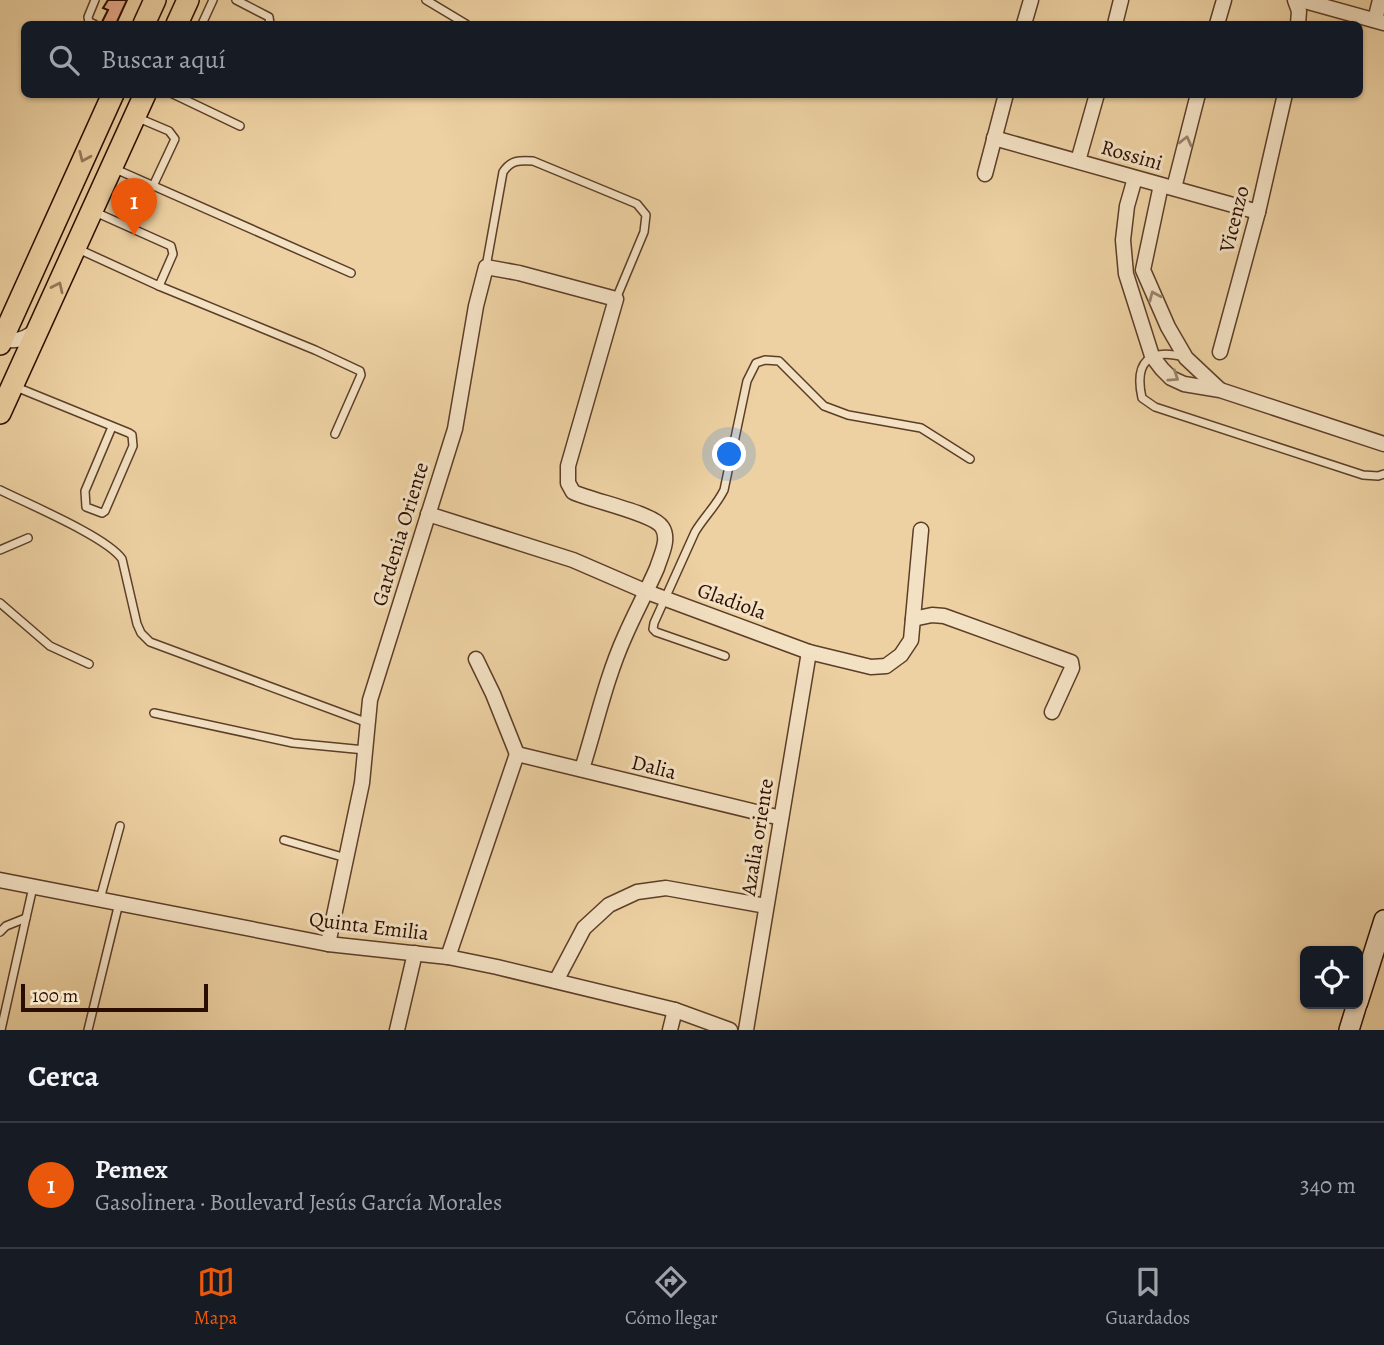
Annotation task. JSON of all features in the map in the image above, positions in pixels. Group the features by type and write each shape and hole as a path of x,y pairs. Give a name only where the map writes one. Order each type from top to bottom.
{"main road":[{"path":"178,21 188,0"},
{"path":"1,341 111,98"},
{"path":"0,413 143,98"},
{"path":"1363,985 1384,920"},
{"path":"1349,1030 1356,1009"}],"street":[{"path":"1025,21 1031,0"},
{"path":"1116,21 1121,0"},
{"path":"1218,21 1224,0"},
{"path":"1295,0 1298,21"},
{"path":"1301,0 1379,21 1380,0"},
{"path":"985,174 1005,98"},
{"path":"1078,161 1096,98"},
{"path":"1197,98 1143,270 1168,327 1186,358 1220,390"},
{"name":"Vicenzo","path":"1220,352 1258,212 1284,98"},
{"name":"Rossini","path":"994,138 1258,212"},
{"path":"1135,178 1127,206 1123,240 1126,274 1152,356 1171,378 1184,384 1220,390 1384,444"},
{"path":"486,267 616,299 568,466 568,483 573,492 587,499 650,517 661,525 666,536 647,592 624,637 582,769"},
{"name":"Gardenia Oriente","path":"328,944 362,783 370,700 455,429 476,306 486,267"},
{"path":"1126,274 1143,270"},
{"path":"1,341 23,339 32,334 39,325"},
{"name":"Gladiola","path":"428,514 537,547 647,592 809,652 871,667 886,666 901,655 911,640 921,530"},
{"path":"913,620 932,615 944,616 1071,662 1072,668 1052,712"},
{"name":"Azalia oriente","path":"746,1030 809,652"},
{"path":"448,957 517,754 476,659"},
{"name":"Dalia","path":"517,754 781,818"},
{"name":"Quinta Emilia","path":"0,880 328,944 448,957 675,1010 730,1030"},
{"path":"556,981 584,928 609,905 637,891 666,888 766,906"},
{"path":"397,1030 415,953"},
{"path":"670,1030 675,1010"}],"lane":[{"path":"89,21 95,0"},
{"path":"205,21 213,0"},
{"path":"236,0 269,16 270,21"},
{"path":"426,0 461,21"},
{"path":"181,98 240,126"},
{"path":"135,117 169,131 175,139 153,186"},
{"path":"486,267 503,172 508,164 518,160 533,161 637,204 646,215 644,232 616,299"},
{"path":"113,168 351,273"},
{"path":"93,211 171,246 173,254 159,286"},
{"path":"76,248 359,371 361,375 335,434"},
{"path":"1186,358 1166,353 1152,356 1146,362 1138,382 1142,398 1155,407 1363,475 1384,474"},
{"path":"725,656 653,629 663,598 702,519 724,490 747,381 756,363 765,360 779,361 824,406 848,415 921,428 970,459"},
{"path":"12,386 132,435 133,446 102,513 86,507 85,491 112,427"},
{"path":"0,491 116,550 122,559 137,624 150,642 369,723"},
{"path":"0,550 28,538"},
{"path":"0,603 50,646 89,664"},
{"path":"154,713 293,743 365,750"},
{"path":"99,900 120,826"},
{"path":"284,840 346,858"},
{"path":"1,1030 33,887"},
{"path":"88,1030 119,904"},
{"path":"0,932 6,926 26,918"}],"building":[{"path":"108,0 127,0 117,21 102,21 108,10 103,8"}],"place":[{"name":"Pemex","path":"134,236"}]}
